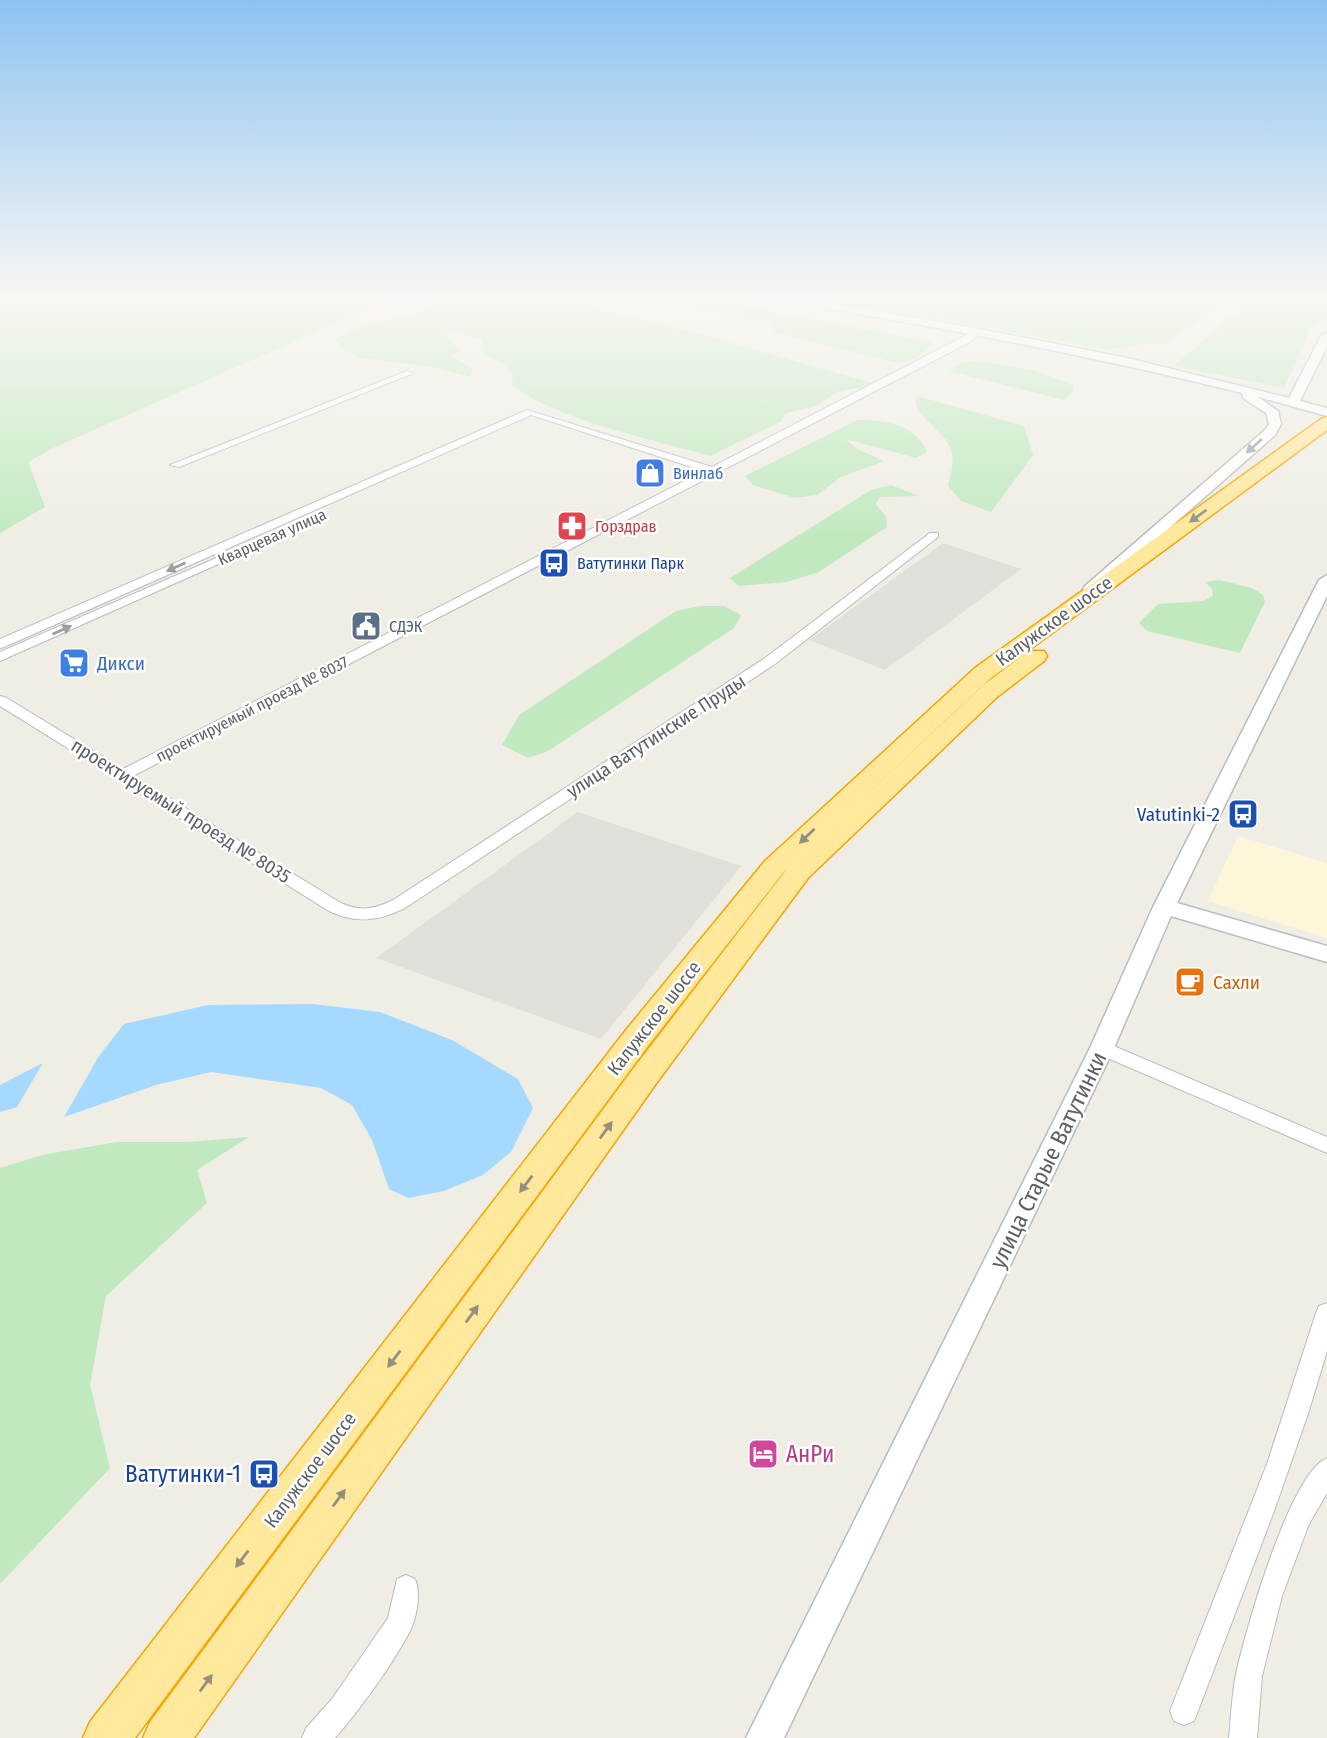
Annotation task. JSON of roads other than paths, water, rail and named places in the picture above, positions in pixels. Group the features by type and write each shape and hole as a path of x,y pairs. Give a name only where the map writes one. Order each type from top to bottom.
{"highway":[{"name":"Калужское шоссе","path":"106,1738 637,1038 774,867 983,673 1073,607 1319,437"},
{"name":"Калужское шоссе","path":"166,1738 644,1077 799,872 989,692 1319,437"}],"main road":[{"path":"1187,378 1327,411"},
{"path":"1293,402 1305,378"},
{"path":"1236,388 1279,391 1296,388 1303,383"},
{"path":"1303,383 1305,397 1327,411"},
{"path":"1073,607 1132,551 1270,432 1275,424 1272,411 1236,388"},
{"name":"улица Старые Ватутинки","path":"765,1738 1102,1048 1164,907 1327,580"},
{"path":"1164,907 1327,954"}],"street":[{"path":"176,465 397,378"},
{"name":"проектируемый проезд № 8037","path":"123,775 892,378"},
{"name":"Кварцевая улица","path":"0,644 530,412 543,416"},
{"path":"543,416 714,471"},
{"name":"Кварцевая улица","path":"0,657 543,416"},
{"name":"улица Ватутинские Пруды","path":"365,916 384,913 399,904 771,661 934,535"},
{"name":"проектируемый проезд № 8035","path":"0,700 335,907 349,915 365,916"},
{"path":"1102,1048 1327,1145"},
{"path":"1184,1711 1248,1551 1310,1376 1327,1312"},
{"path":"1243,1738 1249,1676 1269,1596 1299,1517 1327,1471"},
{"path":"316,1738 342,1709 400,1623 406,1588"}],"water":[{"path":"313,1004 380,1012 452,1040 518,1079 533,1108 511,1152 483,1175 444,1191 408,1198 389,1189 372,1140 352,1105 321,1088 211,1072 156,1085 64,1117 99,1056 124,1024 208,1005"},
{"path":"43,1063 17,1107 0,1112 0,1085"}],"place":[{"name":"Винлаб","path":"650,473"},
{"name":"Горздрав","path":"572,526"},
{"name":"Ватутинки Парк","path":"554,563"},
{"name":"СДЭК","path":"366,626"},
{"name":"Дикси","path":"74,663"},
{"name":"Vatutinki-2","path":"1243,814"},
{"name":"Сахли","path":"1190,982"},
{"name":"АнРи","path":"763,1454"},
{"name":"Ватутинки-1","path":"264,1474"}]}
